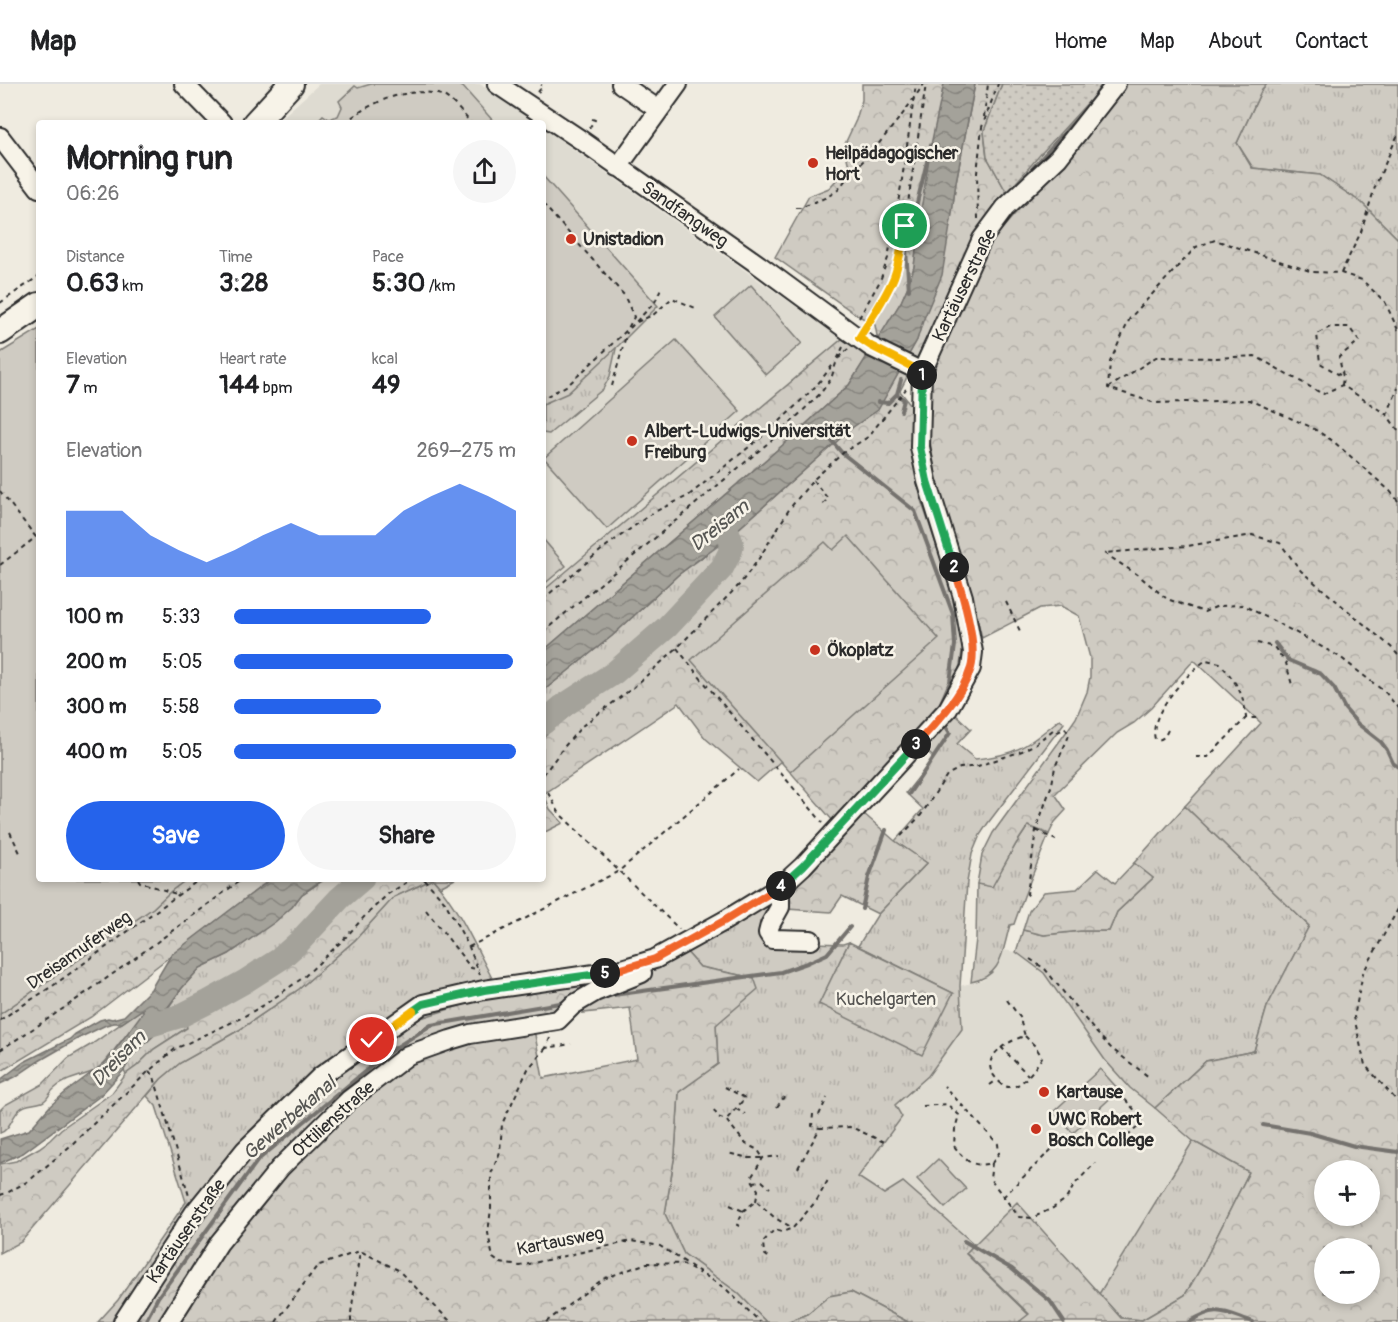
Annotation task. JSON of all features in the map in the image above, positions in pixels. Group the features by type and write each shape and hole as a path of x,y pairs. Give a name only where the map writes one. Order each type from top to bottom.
{"main road":[{"path":"258,120 291,84"},
{"path":"0,332 36,307"}],"street":[{"path":"184,84 219,120"},
{"name":"Sandfangweg","path":"497,84 759,265 860,339 917,370"},
{"path":"621,84 659,110"},
{"path":"618,166 678,84"},
{"name":"Kartäuserstraße","path":"123,1322 194,1213 245,1150 321,1076 423,1004 484,990 615,971 655,959 724,921 780,887 803,866 948,709 971,668 973,651 963,597 927,481 920,447 917,370 982,239 1005,208 1058,158 1116,84"},
{"path":"0,137 36,184"},
{"path":"780,887 780,907 768,933 772,939 811,940"},
{"path":"558,1020 573,1005 595,992 646,972 655,959"},
{"name":"Ottilienstraße","path":"170,1322 219,1243 280,1168 357,1094 408,1055 470,1034 558,1020"}],"path":[{"path":"860,339 888,258 916,84"},
{"path":"796,208 827,197 838,190 872,152 925,84"},
{"path":"546,596 605,547 654,512 688,496 774,427 860,339 883,300 900,256 925,84"},
{"path":"984,122 988,84"},
{"path":"982,239 978,220 977,173 982,127 998,84"},
{"path":"348,120 377,100 415,89 431,91 443,96 468,120"},
{"path":"1341,273 1361,232 1375,187 1398,134"},
{"path":"546,207 624,295 634,317 627,330 612,386"},
{"path":"1108,388 1110,362 1130,318 1196,247 1215,240 1313,272 1341,273 1362,280 1385,302 1398,330"},
{"path":"0,303 36,278"},
{"path":"546,396 568,385 635,323 655,302 661,288"},
{"path":"635,323 653,315 672,298 698,309"},
{"path":"1342,385 1343,377 1339,357 1359,341 1349,327 1330,327 1317,334 1320,363 1343,377"},
{"path":"1108,388 1156,357 1255,356 1323,394 1342,385"},
{"path":"546,629 780,433 820,394 831,379 837,360"},
{"path":"1342,385 1387,415 1398,430"},
{"path":"1108,388 1155,403 1249,400 1311,427 1333,441 1390,491 1398,501"},
{"path":"1387,415 1398,388"},
{"path":"546,771 582,726 634,687 677,648 740,584 758,560 790,508 813,480 840,455 868,437 903,392"},
{"path":"813,480 828,499 821,506"},
{"path":"0,491 36,537 0,565"},
{"path":"1398,655 1301,571 1280,543 1252,535 1187,546 1104,553 1138,575 1167,599 1204,612 1218,606 1243,605 1304,637 1340,657 1386,693 1398,708"},
{"path":"1005,602 1020,631"},
{"path":"1257,643 1274,647 1286,663 1292,685"},
{"path":"677,648 833,834"},
{"path":"1168,730 1163,738 1155,739 1153,732 1155,721 1172,693 1197,666 1206,660 1220,663 1234,681 1245,701 1246,718"},
{"path":"1196,757 1208,757 1246,718 1257,718"},
{"path":"901,836 921,815 947,775 960,768 978,766 1022,751 1053,730 1058,732 1065,728 1069,734 1068,738 1055,767 1052,784 1036,830 1027,894 1030,897"},
{"path":"469,947 619,871 739,769"},
{"path":"548,793 560,814 688,941"},
{"path":"1036,830 1059,842"},
{"path":"10,832 21,855"},
{"path":"140,882 180,895"},
{"name":"Dreisamuferweg","path":"0,1020 54,985 196,882"},
{"path":"0,1050 48,1020 141,955 238,882"},
{"path":"0,1195 22,1185 38,1174 175,1049 241,1018 304,977 388,894 407,882"},
{"path":"427,882 445,902 453,916 479,969 484,990"},
{"path":"1398,909 1363,973 1354,1017 1365,1065 1398,1102"},
{"path":"426,910 471,968 479,969"},
{"path":"1030,959 1045,969 1112,1049 1149,1077"},
{"path":"1007,1000 1022,1020 1025,1036 1042,1057 1038,1066 1028,1076 1017,1086 1010,1088 997,1080 990,1064 1001,1047 1016,1038 1025,1036"},
{"path":"546,1048 558,1020"},
{"path":"546,1048 571,1044"},
{"path":"1001,1047 1028,1076"},
{"name":"Kartausweg","path":"546,1048 528,1069 502,1124 500,1152 491,1174 488,1233 493,1258 500,1263 520,1266 631,1241 660,1246 726,1289 760,1322"},
{"path":"149,1071 154,1077 194,1213"},
{"path":"990,1085 997,1080"},
{"path":"944,1086 998,1144 999,1153 992,1162 990,1179 1019,1217 1032,1218 1066,1199 1075,1184 1095,1163"},
{"path":"725,1087 745,1098 726,1120"},
{"path":"1119,1093 1142,1118 1141,1124 1130,1135"},
{"path":"777,1107 784,1097"},
{"path":"819,1115 827,1098"},
{"path":"923,1106 947,1104 959,1115 954,1146 964,1159 979,1166 992,1162"},
{"path":"735,1109 745,1114"},
{"path":"714,1110 718,1117 726,1120 746,1144 759,1150 763,1158"},
{"path":"813,1114 812,1126 851,1127 884,1142"},
{"path":"798,1168 820,1128"},
{"path":"1003,1197 1055,1146"},
{"path":"727,1153 749,1158 779,1156"},
{"path":"740,1226 737,1225 743,1211 756,1201 758,1190 751,1178 763,1158"},
{"path":"768,1257 764,1254 763,1242 774,1230 782,1232 793,1228 817,1200 828,1180"},
{"path":"753,1182 762,1181 770,1188"},
{"path":"756,1201 775,1218 793,1228"},
{"path":"730,1205 743,1211"},
{"path":"351,1322 360,1251"},
{"path":"276,1322 317,1266 360,1251 398,1270 451,1322"},
{"path":"546,1322 603,1279 647,1263 682,1264 726,1289"}],"shaded area":[{"path":"319,84 480,84 531,120 279,120"},
{"name":"Albert-Ludwigs-Universität Freiburg","path":"546,130 842,339 546,588"},
{"name":"UWC Robert Bosch College","path":"1003,950 1016,952 1044,973 1105,1060 1130,1088 1193,1141 1099,1294 1017,1203 974,1244 903,1182 884,1194 858,1177 902,1117 895,1105 928,1076 962,1029 960,986 983,980 998,966"}],"green space":[{"path":"371,84 456,84 463,87 492,120 318,120 323,115 329,119 338,116 342,107 339,101 355,86 358,88"},
{"path":"862,84 944,84 920,217 914,267 901,302 878,341 875,325 854,313 775,257 809,196 829,188 849,166 844,146 862,100"},
{"path":"975,84 1002,84 984,131 987,157 1007,193 977,240 900,391 911,405 913,448 921,500 949,582 963,645 954,683 943,702 833,821 781,761 757,782 705,738 679,703 546,793 546,735 670,633 724,573 737,546 736,531 853,427 878,409 917,340 951,220"},
{"path":"1002,84 1102,84 1007,193 987,157 984,131"},
{"path":"1125,84 1267,84 1262,89 1237,143 1252,168 1320,175 1362,203 1398,239 1398,1322 1019,1322 1029,1314 966,1253 1017,1202 1121,1318 1142,1320 1185,1295 1249,1172 1193,1141 1155,1108 1206,1061 1254,1051 1267,1007 1309,926 1185,806 1261,723 1194,660 1151,708 1134,723 1117,733 1055,794 1066,810 1055,822 1049,834 1028,826 992,887 977,884 982,855 993,833 1076,718 1087,692 1090,677 1090,658 1079,616 1061,606 1040,608 982,638 968,581 937,482 929,436 927,394 930,374 934,359 994,238"},
{"path":"1267,84 1398,84 1398,239 1362,203 1320,175 1253,168 1237,143 1262,89"},
{"name":"Unistadion","path":"546,179 658,306 568,393 546,403"},
{"path":"751,285 802,343 766,375 715,317"},
{"path":"36,331 36,882 183,882 153,908 0,1014 0,353"},
{"path":"842,339 869,354 849,385 784,444 546,648 546,588"},
{"path":"676,340 740,411 607,529 546,460 546,456"},
{"path":"617,344 610,376 603,389 549,434 546,434 546,398"},
{"name":"Ökoplatz","path":"848,536 939,639 790,772 691,660 825,542 833,550"},
{"path":"546,543 566,566 546,583"},
{"path":"721,544 727,550 717,570 675,612 636,646 590,681 584,681 559,697 546,712 546,689 612,636 678,575"},
{"path":"955,714 971,729 957,744 975,759 1012,752 1031,742 1060,719 1064,723 988,823 972,854 967,882 960,986 962,1029 928,1076 895,1105 902,1117 858,1177 884,1194 903,1182 974,1244 966,1254 1029,1315 1019,1322 908,1322 851,1292 829,1296 807,1314 787,1322 766,1322 738,1293 684,1254 665,1214 675,1154 679,1092 718,1064 716,1025 754,978 700,967 684,949 774,903 764,931 785,942 843,944 849,942 819,1005 953,993 858,946 878,914 927,863 895,841 923,809 906,793 934,758 924,748"},
{"path":"546,799 550,809 563,823 546,832"},
{"path":"1185,806 1309,926 1267,1007 1254,1051 1206,1061 1155,1108 1130,1088 1105,1060 1044,973 1016,952 1023,930 1044,935 1109,931 1117,912 1153,878 1134,863"},
{"path":"863,813 895,841 927,863 878,914 842,896 831,912 787,909 789,898 799,883"},
{"path":"1028,826 1049,834 1014,924 1010,925 1000,961 989,974 971,982 976,939 977,884 992,886"},
{"path":"1134,863 1153,878 1117,912 1109,931 1044,935 1023,930 1029,911 1044,892 1077,889 1098,869 1115,883"},
{"path":"183,882 267,882 91,1017 0,1072 0,1014 153,908"},
{"path":"320,882 349,882 264,964 252,967 178,1011 166,1011 200,968 229,954 292,907 302,894"},
{"path":"368,882 426,882 394,897 355,940 299,989 239,1030 180,1063 161,1079 21,1242 0,1253 0,1164 16,1161 39,1148 61,1129 112,1093 126,1074 154,1049 187,1028 186,1022 281,965"},
{"path":"426,882 435,882 459,915 493,980 574,970 608,962 607,978 534,991 177,1255 138,1318 145,1322 98,1322 118,1300 186,1202 156,1106 147,1096 161,1079 180,1063 239,1030 299,989 355,940 394,897"},
{"path":"436,882 449,882 440,887"},
{"name":"Kuchelgarten","path":"849,942 953,993 922,1055 819,1004"},
{"path":"684,949 700,967 754,978 758,989 716,1025 718,1064 679,1092 675,1154 665,1214 684,1254 738,1293 766,1322 145,1322 138,1318 177,1255 253,1154 325,1080 387,1036 421,1018 490,996 607,978 556,1011 532,1019 543,1078 637,1059 630,1008 583,1013 585,1008"},
{"path":"142,1009 144,1012 141,1017 102,1066 58,1085 44,1101 22,1107 6,1129 0,1133 0,1110 5,1105 43,1084 68,1058"},
{"path":"186,1022 188,1027 154,1049 126,1074 124,1070 132,1056 156,1032 163,1027"},
{"path":"1100,1069 1119,1090 1073,1133 1053,1112"},
{"path":"1193,1141 1249,1172 1185,1295 1142,1320 1121,1318 1099,1294"},
{"path":"938,1159 966,1189 945,1208 917,1179"},
{"path":"851,1292 908,1322 787,1322 807,1314 829,1296"}],"water":[{"name":"Dreisam","path":"944,84 975,84 956,182 942,275 917,340 878,410 853,427 736,531 678,575 612,636 546,689 546,648 784,444 849,385 901,302 908,286 914,267 931,145"},
{"name":"Dreisam","path":"267,882 320,882 302,894 292,907 275,922 229,954 200,968 168,1007 163,1027 132,1056 124,1070 100,1096 23,1153 0,1163 0,1139 29,1130 50,1106 107,1061 143,1009 122,1023 106,1025 79,1038 0,1084 0,1080 24,1062 70,1039 100,1020 124,1016 151,989 171,955"}],"waterway":[{"path":"1023,179 1086,108"},
{"path":"916,207 931,145 937,146"},
{"path":"906,251 909,290"},
{"path":"878,402 888,403 897,394 901,380"},
{"path":"897,394 904,400 901,411"},
{"path":"831,440 842,453 915,511 953,614 955,645 950,682 940,705"},
{"path":"546,720 563,706 614,673 667,627 722,568 732,544 723,518"},
{"path":"1275,643 1288,660 1321,674 1334,688 1345,709 1358,724 1381,742 1393,763 1398,767"},
{"path":"909,794 950,733 943,722"},
{"name":"Gewerbekanal","path":"862,909 869,877 886,830"},
{"path":"150,1025 180,1016 208,1002 280,959 359,882"},
{"name":"Gewerbekanal","path":"606,996 781,972 827,954 850,927"},
{"name":"Gewerbekanal","path":"145,1322 158,1297 258,1160 386,1054 431,1025 566,1002"},
{"path":"1263,1125 1310,1133 1354,1146 1398,1152"},
{"path":"964,1241 1012,1269 1050,1301 1064,1322"},
{"path":"1190,1322 1214,1311 1253,1322"}],"place":[{"name":"Heilpädagogischer Hort","path":"813,163"},
{"name":"Unistadion","path":"571,239"},
{"name":"Albert-Ludwigs-Universität Freiburg","path":"632,441"},
{"name":"Ökoplatz","path":"815,650"},
{"name":"Kartause","path":"1044,1092"},
{"name":"UWC Robert Bosch College","path":"1036,1129"}],"route":[{"path":"372,1040 423,1004 484,990 615,971 655,959 724,921 780,887 803,866 948,709 971,668 973,651 963,597 927,481 920,447 922,372 859,338 883,300 894,276 905,226"}]}
